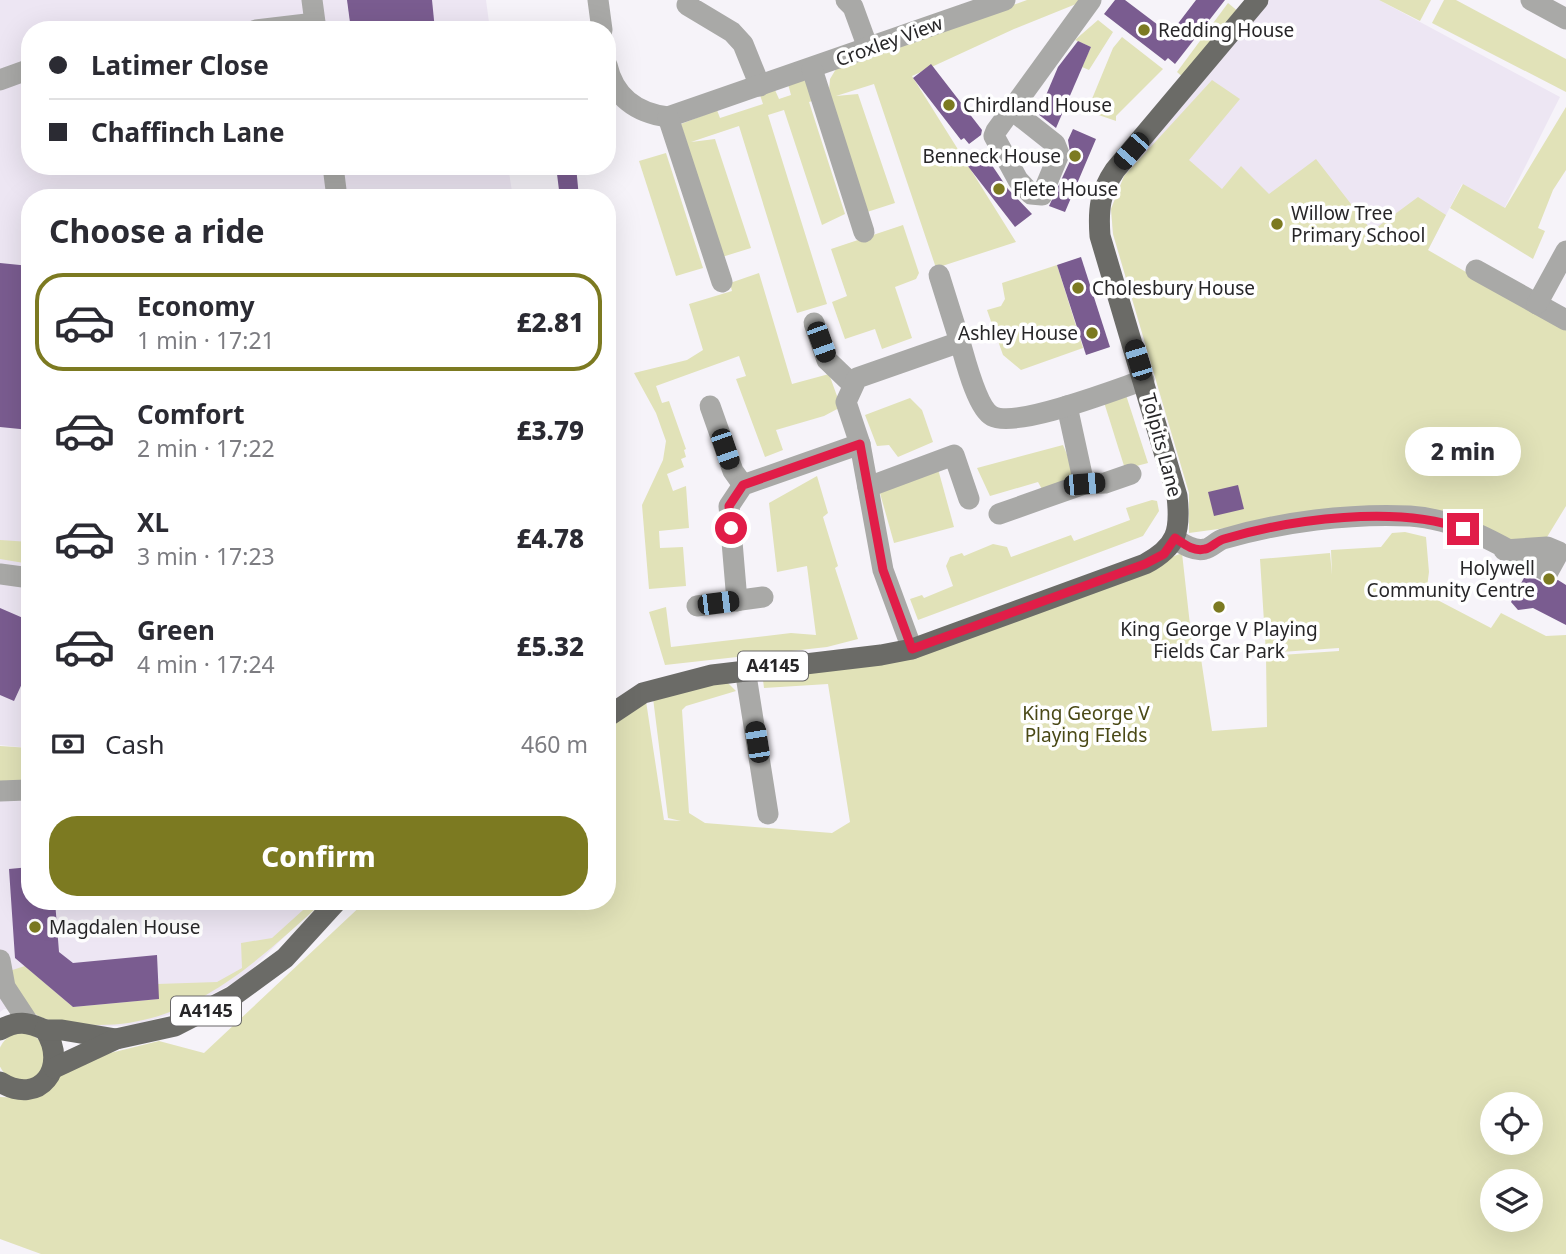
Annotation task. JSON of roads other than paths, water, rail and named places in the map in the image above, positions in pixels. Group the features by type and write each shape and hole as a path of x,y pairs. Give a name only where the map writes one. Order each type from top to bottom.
{"main road":[{"name":"Tolpits Lane","path":"1175,538 1180,519 1177,496 1100,236 1098,211 1102,189 1115,170 1258,0"},
{"name":"A4145","path":"616,711 643,693 745,669 881,655 912,649 1145,564 1164,554 1175,538"},
{"name":"A4145","path":"4,1088 34,1088 49,1077 54,1068 116,1038 175,1026 233,996 285,958 329,910"},
{"name":"A4145","path":"0,1030 16,1023 116,1038"},
{"path":"36,1026 52,1041 54,1068"}],"street":[{"path":"312,0 314,21"},
{"path":"598,0 601,21"},
{"path":"689,0 687,5 732,32 743,44 754,65 760,86"},
{"path":"846,0 853,7 869,48"},
{"name":"Croxley View","path":"668,117 812,69 976,5 1005,0"},
{"path":"1012,110 1091,0"},
{"path":"1531,0 1566,19"},
{"name":"Croxley View","path":"812,69 864,232"},
{"path":"0,80 21,72"},
{"path":"616,91 627,103 642,111 668,117 722,282"},
{"path":"1537,304 1566,251"},
{"path":"1476,270 1566,320"},
{"path":"939,275 953,293 960,342 984,407 992,416 1006,419 1024,417 1067,406 1144,380"},
{"path":"814,323 827,360 852,384"},
{"path":"912,649 883,570 860,444 846,402 857,378 960,342"},
{"path":"710,406 733,471 743,485"},
{"path":"1067,406 1084,484"},
{"path":"737,601 729,506 743,485 860,444"},
{"path":"868,487 954,455 969,499"},
{"path":"999,514 1084,484 1105,482 1131,474"},
{"path":"1175,538 1190,548 1204,550 1221,540 1336,519 1412,516 1443,522 1483,536 1504,550"},
{"path":"0,574 21,577"},
{"path":"697,606 763,597"},
{"path":"745,669 768,814"},
{"path":"0,791 21,790"},
{"path":"0,960 2,997 36,1026"}],"place":[{"name":"Redding House","path":"1144,30"},
{"name":"Chirdland House","path":"949,105"},
{"name":"Benneck House","path":"1075,156"},
{"name":"Flete House","path":"999,189"},
{"name":"Willow Tree Primary School","path":"1277,224"},
{"name":"Cholesbury House","path":"1078,288"},
{"name":"Ashley House","path":"1092,333"},
{"name":"Holywell Community Centre","path":"1549,579"},
{"name":"King George V Playing Fields Car Park","path":"1219,607"},
{"name":"Magdalen House","path":"35,927"}],"park label":[{"name":"King George V Playing FIelds","path":"1086,724"}]}
